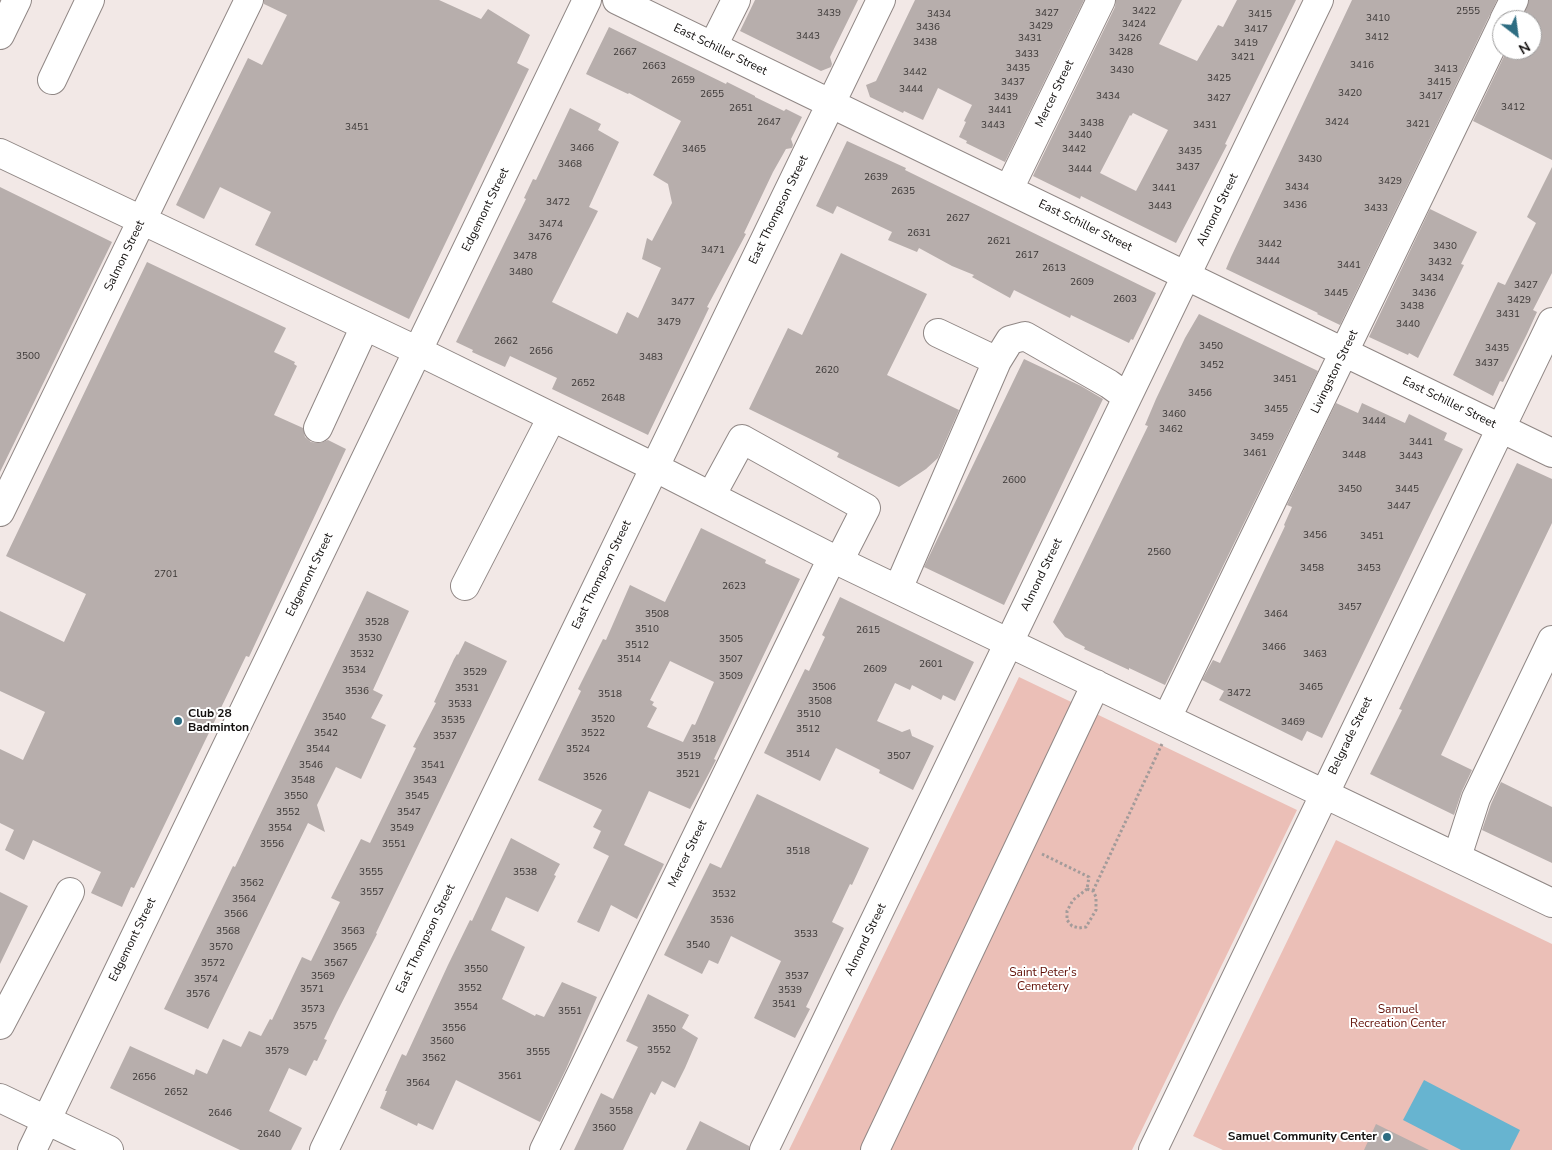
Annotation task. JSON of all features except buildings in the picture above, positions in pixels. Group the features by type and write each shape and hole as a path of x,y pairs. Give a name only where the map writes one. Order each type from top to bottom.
{"street":[{"path":"0,35 17,0"},
{"path":"52,80 90,0"},
{"name":"Salmon Street","path":"0,512 249,0"},
{"name":"Edgemont Street","path":"32,1150 587,0"},
{"name":"East Schiller Street","path":"617,0 830,105 1008,189 1552,453"},
{"path":"713,46 736,0"},
{"name":"East Thompson Street","path":"324,1150 881,0"},
{"name":"Mercer Street","path":"1008,189 1100,0"},
{"name":"Almond Street","path":"764,1150 1319,0"},
{"name":"Livingston Street","path":"1170,719 1344,351 1492,46"},
{"path":"0,153 418,351 654,467 835,559 1552,903"},
{"name":"Belgrade Street","path":"1159,1148 1324,793 1552,322"},
{"path":"318,428 365,326"},
{"path":"938,333 997,361"},
{"path":"898,589 997,361 1010,340 1025,336 1109,384 1128,397"},
{"path":"465,586 552,417"},
{"name":"Mercer Street","path":"544,1150 835,559 866,508 742,439 712,496"},
{"path":"1457,857 1476,798 1552,640"},
{"path":"875,1150 1096,684"},
{"path":"0,1025 70,892"},
{"path":"0,1098 109,1150"}],"path":[{"path":"1021,844 1089,877 1087,889 1073,900 1067,911 1067,920 1072,926 1086,927 1096,910 1096,898 1093,891 1170,719"},
{"path":"1087,889 1093,891"}],"green space":[{"name":"Saint Peter's Cemetery","path":"1019,677 1297,810 1132,1150 789,1150"},
{"name":"Samuel Recreation Center","path":"1336,840 1552,944 1552,1150 1223,1150 1193,1136"}],"water":[{"path":"1424,1080 1520,1130 1510,1150 1461,1150 1403,1120"}],"place":[{"name":"Club 28 Badminton","path":"178,721"},
{"name":"Samuel Community Center","path":"1387,1137"}]}
